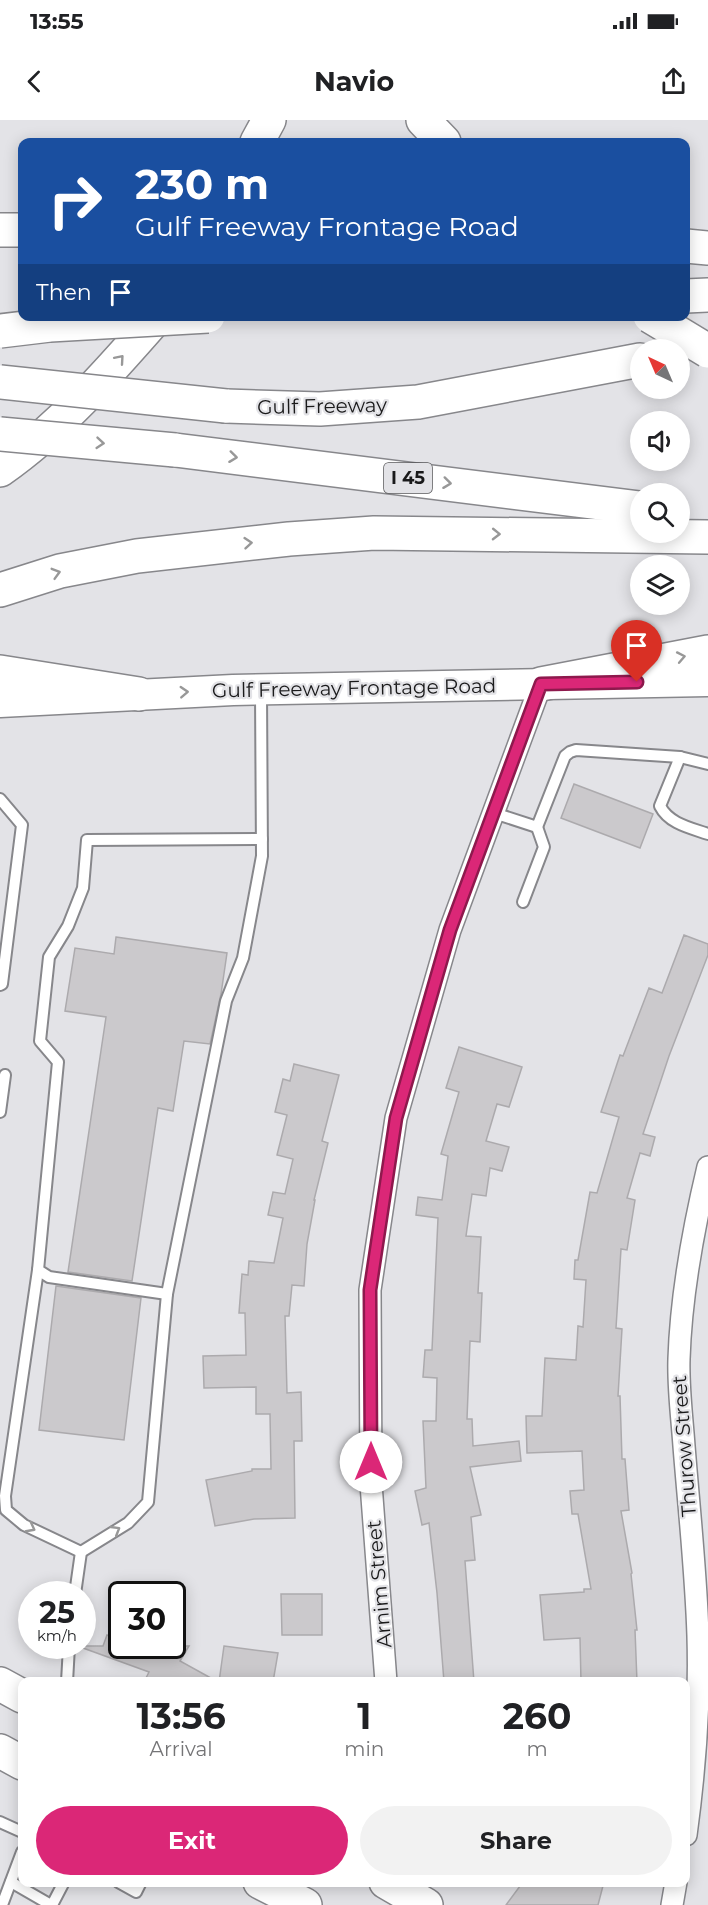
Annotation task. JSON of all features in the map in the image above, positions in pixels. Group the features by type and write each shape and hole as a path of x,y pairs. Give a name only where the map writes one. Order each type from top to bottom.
{"main road":[{"path":"251,138 258,120"},
{"path":"259,138 269,120"},
{"path":"423,120 440,138"},
{"path":"0,230 18,230"},
{"path":"690,246 708,248"},
{"path":"690,296 708,295"},
{"path":"0,331 50,325 120,321"},
{"path":"0,470 66,417 154,321"},
{"path":"659,321 708,350"},
{"path":"690,351 708,350"},
{"name":"Gulf Freeway","path":"0,382 226,406 320,410 418,402 630,362"},
{"name":"I 45","path":"0,434 175,450 630,507"},
{"path":"690,514 708,517"},
{"path":"0,590 60,571 137,556 246,543 374,533 708,537"},
{"path":"541,684 708,652"},
{"path":"0,672 139,694"},
{"name":"Gulf Freeway Frontage Road","path":"0,702 261,689 708,681"},
{"path":"0,1684 18,1694"},
{"path":"0,1751 18,1761"},
{"path":"270,1887 305,1905"},
{"path":"395,1887 426,1905"}],"street":[{"name":"Arnim Street","path":"387,1677 371,1484 370,1290 396,1118 450,930 541,684"},
{"name":"Thurow Street","path":"690,1807 696,1730 698,1636 680,1402 679,1360 684,1290 708,1167"},
{"path":"672,1905 675,1887"}],"lane":[{"path":"81,1552 128,1523 147,1502 166,1293 226,1001 243,958 262,856 261,689"},
{"path":"522,902 544,847 537,827 565,756 570,752 576,750 680,757 708,764"},
{"path":"680,757 660,806 669,819 708,834"},
{"path":"0,799 22,825 2,984 0,985"},
{"path":"494,813 537,827"},
{"path":"81,1552 24,1525 6,1510 5,1496 38,1270 58,1062 40,1041 49,957 68,926 83,888 87,840 262,839"},
{"path":"0,1112 5,1075"},
{"path":"38,1270 49,1277 166,1293"},
{"path":"77,1581 81,1552"},
{"path":"67,1677 68,1659"},
{"path":"0,1822 18,1830"},
{"path":"2,1905 18,1863"},
{"path":"11,1882 18,1886"},
{"path":"20,1887 52,1905 61,1887"},
{"path":"127,1887 136,1892 138,1887"}],"building":[{"path":"574,784 653,814 640,848 561,818"},
{"path":"684,935 708,944 708,955 669,1056 643,1134 655,1137 650,1156 640,1153 627,1198 635,1200 627,1250 621,1249 616,1328 622,1329 618,1396 620,1396 622,1459 625,1459 629,1510 621,1511 632,1573 637,1630 635,1630 637,1677 581,1677 580,1638 544,1640 540,1595 584,1592 584,1589 591,1589 578,1514 572,1514 570,1491 584,1490 582,1451 527,1453 526,1416 542,1416 545,1358 576,1360 578,1326 583,1327 586,1280 574,1279 575,1260 578,1260 590,1192 597,1193 619,1117 601,1112 620,1055 623,1056 649,988 662,993"},
{"path":"116,937 227,953 210,1044 184,1041 173,1111 158,1108 132,1281 68,1272 106,1017 65,1011 75,948 114,954"},
{"path":"459,1047 522,1067 509,1107 497,1104 486,1141 509,1147 502,1171 490,1168 486,1196 472,1194 466,1236 481,1237 478,1293 482,1293 480,1342 470,1341 467,1419 472,1419 473,1446 519,1441 521,1461 470,1467 481,1515 471,1517 475,1560 465,1561 474,1677 444,1677 429,1523 422,1525 415,1491 426,1488 423,1421 436,1421 437,1378 423,1377 425,1350 432,1350 438,1218 416,1215 418,1197 442,1200 448,1156 441,1154 459,1092 446,1088"},
{"path":"294,1064 339,1075 322,1141 328,1143 314,1200 307,1244 304,1286 292,1285 289,1316 285,1316 287,1393 301,1392 302,1441 294,1441 295,1518 254,1519 215,1526 206,1480 252,1471 252,1469 271,1469 270,1414 256,1414 256,1387 204,1388 203,1356 246,1355 245,1313 239,1313 242,1274 248,1275 249,1261 274,1263 283,1218 268,1215 273,1192 285,1194 293,1159 277,1155 287,1115 275,1112 283,1079 290,1081"},
{"path":"56,1286 141,1298 124,1440 39,1430"},
{"path":"281,1594 322,1594 322,1635 282,1635"},
{"path":"108,1635 108,1657 96,1653 96,1646 103,1646"},
{"path":"224,1646 278,1653 274,1677 220,1677"},
{"path":"113,1659 181,1659 180,1661 209,1677 146,1677 149,1672"},
{"path":"519,1887 603,1887 598,1905 506,1905"}],"route":[{"path":"371,1462 370,1290 396,1118 450,930 541,684 637,682"}]}
